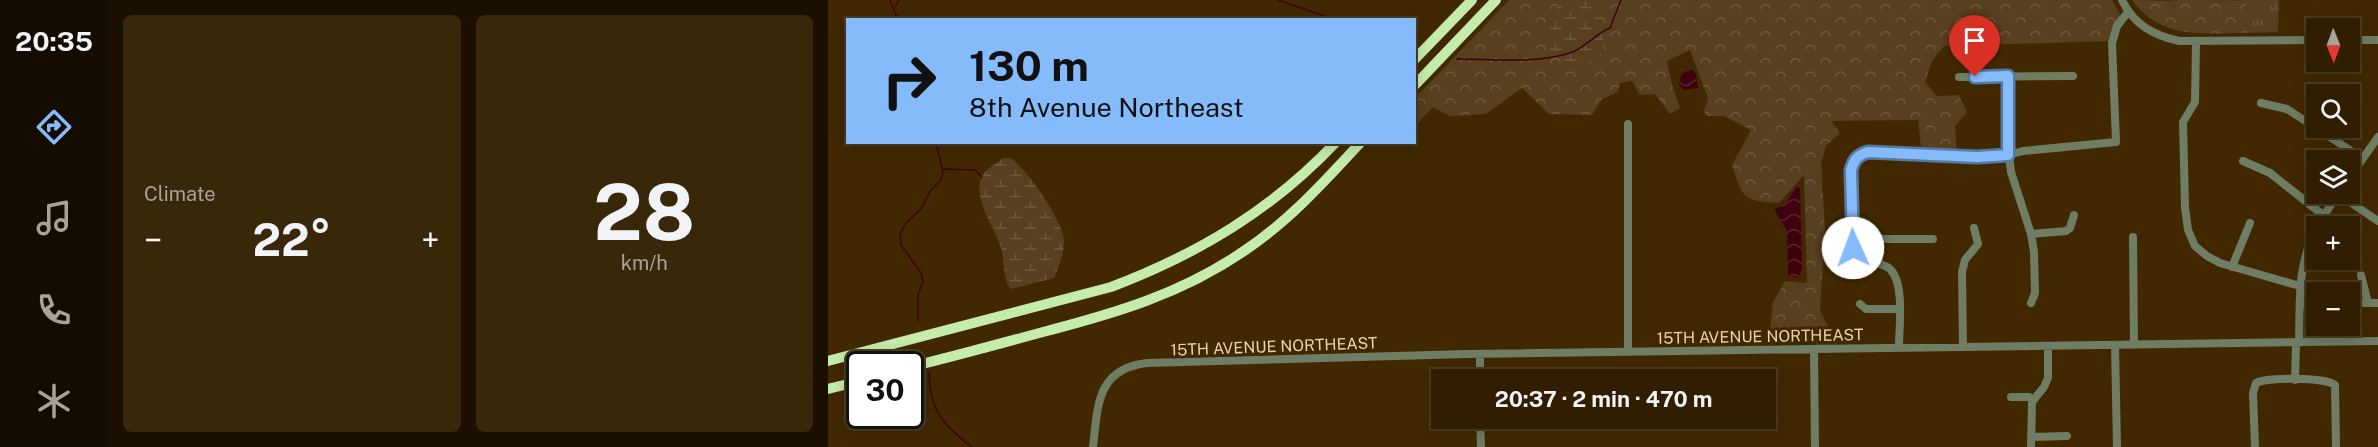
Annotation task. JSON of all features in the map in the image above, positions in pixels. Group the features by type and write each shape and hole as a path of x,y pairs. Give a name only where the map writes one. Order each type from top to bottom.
{"highway":[{"path":"1416,58 1472,0"},
{"path":"1416,84 1496,0"},
{"path":"828,361 1111,287 1149,272 1201,247 1236,226 1299,179 1334,144"},
{"path":"924,364 1120,312 1176,290 1229,261 1277,226 1320,186 1359,144"},
{"path":"828,389 846,384"}],"street":[{"path":"2122,0 2128,12 2145,29 2157,36 2179,41 2306,40"},
{"path":"1899,347 1899,290 1894,275 1890,269 1881,264 1860,258 1853,248 1851,170 1856,159 1868,152 1977,157 2116,142 2112,44 2116,26 2128,12"},
{"path":"2360,40 2378,40"},
{"path":"2196,41 2195,102 2183,122 2186,219 2195,246 2207,256 2232,267 2300,286"},
{"path":"2008,76 2008,155 2013,182 2031,234 2034,252 2035,293 2031,303"},
{"path":"1959,77 2073,76"},
{"path":"2261,103 2287,109 2306,118"},
{"path":"1628,124 1628,351"},
{"path":"2360,161 2378,137"},
{"path":"2335,138 2362,158"},
{"path":"2243,161 2270,173 2323,215 2331,204"},
{"path":"2353,204 2378,221"},
{"path":"2031,234 2066,231 2070,228 2074,214"},
{"path":"2232,267 2250,223"},
{"path":"1964,346 1962,272 1965,260 1978,244 1974,228"},
{"path":"2133,237 2134,345"},
{"path":"1852,240 1933,240"},
{"path":"2295,380 2300,286 2306,253"},
{"path":"2361,275 2368,303"},
{"path":"2360,303 2378,303"},
{"path":"1860,304 1866,309 1899,309"},
{"path":"2300,304 2306,304"},
{"name":"15TH AVENUE NORTHEAST","path":"1093,447 1096,415 1104,389 1116,373 1143,364 1628,351 2378,341"},
{"path":"2115,345 2117,447"},
{"path":"2031,447 2030,412 2033,400 2048,378 2049,346"},
{"path":"1814,349 1815,447"},
{"path":"1480,354 1480,369"},
{"path":"2255,447 2253,393 2256,383 2265,380 2330,381 2335,385 2336,447"},
{"path":"2011,397 2030,397 2033,400"},
{"path":"1480,429 1480,447"},
{"path":"2031,437 2067,436"}],"green space":[{"path":"1509,0 2112,0 2122,18 2113,41 1944,46 1932,61 1925,82 1937,96 1959,95 1967,112 1955,126 1957,156 1922,154 1918,120 1831,121 1840,133 1826,146 1821,164 1825,230 1820,311 1837,344 1818,345 1813,342 1788,341 1770,331 1773,302 1785,281 1807,283 1804,175 1779,203 1758,201 1746,196 1739,185 1732,165 1751,130 1724,116 1706,116 1704,110 1708,99 1690,50 1667,61 1680,108 1670,114 1655,94 1640,95 1632,81 1620,83 1618,92 1602,99 1592,115 1549,114 1522,88 1486,114 1450,116 1433,107 1416,125 1416,97"},
{"path":"1565,0 1590,0 1595,5 1601,18 1603,41 1602,55 1598,58 1581,63 1564,61 1549,48 1549,28 1553,15"},
{"path":"2132,0 2202,2 2244,0 2253,15 2247,33 2184,32 2156,22 2143,13"},
{"path":"2168,0 2244,0 2189,3"},
{"path":"2244,0 2279,0 2277,32 2247,33 2253,15"},
{"path":"1003,158 1011,158 1035,184 1058,222 1064,241 1062,256 1054,278 1011,289 1005,275 1001,248 980,197 979,187 988,169"}],"water":[{"path":"1691,68 1696,74 1698,88 1684,90 1679,85 1681,75"},
{"path":"1798,185 1800,188 1802,269 1799,277 1788,276 1787,231 1774,209 1784,205"}],"waterway":[{"path":"890,0 897,18"},
{"path":"895,7 899,0"},
{"path":"1278,0 1330,18"},
{"path":"1457,59 1528,60 1570,53 1610,28 1621,0"},
{"path":"918,321 918,295 923,281 921,273 901,245 900,235 905,224 921,209 930,191 941,180 943,172 936,144"},
{"path":"943,169 975,170 982,177"},
{"path":"929,372 932,397 940,416 972,447"}],"route":[{"path":"1853,248 1851,170 1853,163 1861,154 1868,152 1977,157 2008,155 2008,76 1975,77"}]}
